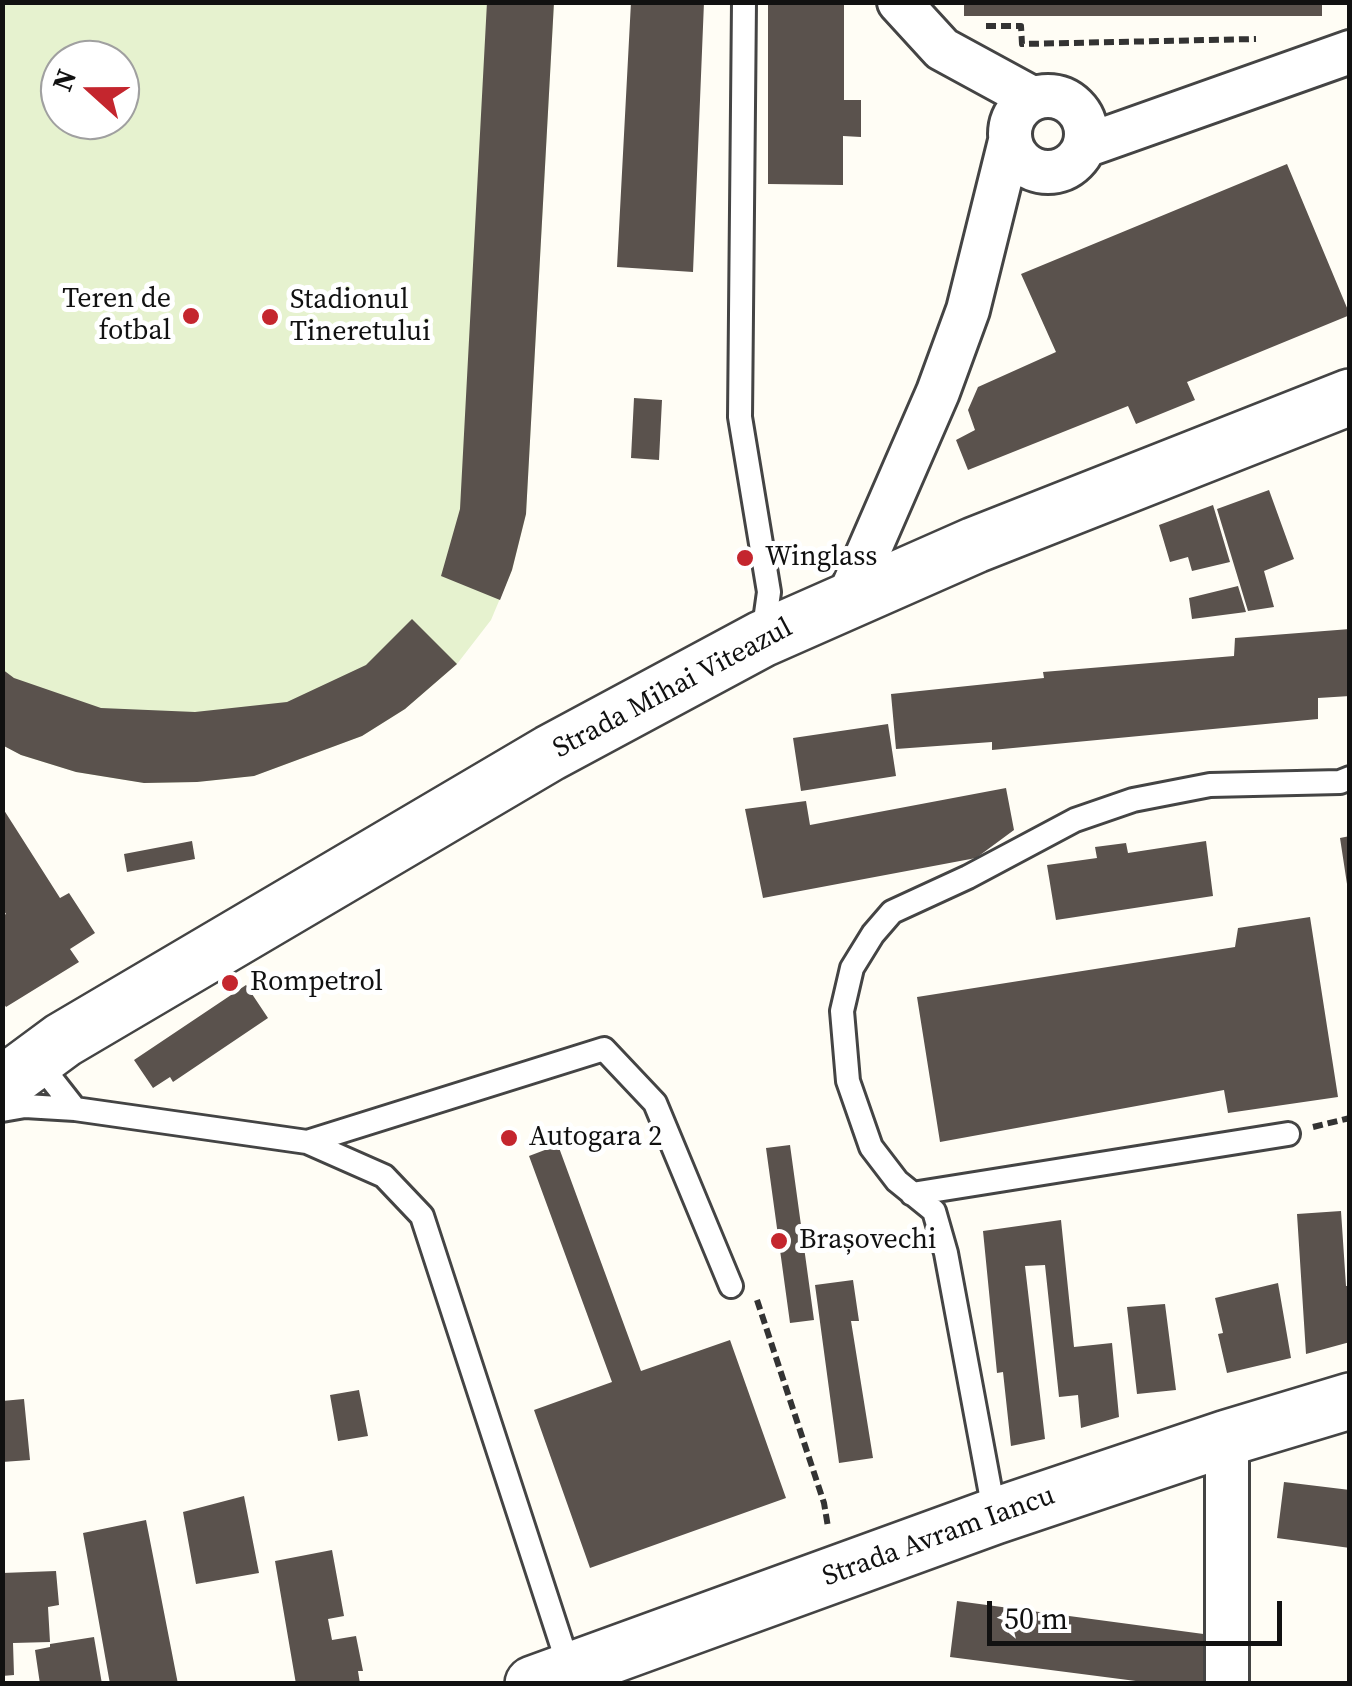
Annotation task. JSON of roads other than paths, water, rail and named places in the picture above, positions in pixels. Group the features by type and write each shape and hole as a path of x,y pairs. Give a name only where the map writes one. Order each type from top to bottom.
{"street":[{"path":"899,2 942,49 1032,98 1057,96 1078,110 1085,121 1085,146"},
{"path":"1010,141 1023,163 1046,172 1070,166 1085,146 1350,52"},
{"path":"847,602 938,392 968,310 1013,116 1032,98"},
{"name":"Strada Mihai Viteazul","path":"13,1063 550,753 762,639 974,545 1350,398"},
{"name":"Strada Avram Iancu","path":"552,1677 995,1516 1350,1401"},
{"path":"1227,1438 1227,1684"}],"lane":[{"path":"744,2 740,417 769,592 762,639"},
{"path":"995,1516 946,1252 934,1211 897,1182 871,1147 848,1081 842,1011 852,968 892,912 1075,820 1133,800 1210,785 1340,782 1350,778"},
{"path":"307,1142 604,1049 654,1103 742,1286"},
{"path":"13,1063 75,1109"},
{"path":"2,1110 25,1106 75,1109 307,1142 384,1176 422,1216 552,1677"},
{"path":"912,1194 1288,1134"}],"place":[{"name":"Teren de fotbal","path":"191,316"},
{"name":"Stadionul Tineretului","path":"270,317"},
{"name":"Winglass","path":"745,558"},
{"name":"Rompetrol","path":"230,983"},
{"name":"Autogara 2","path":"509,1138"},
{"name":"Brașovechi","path":"779,1241"}]}
